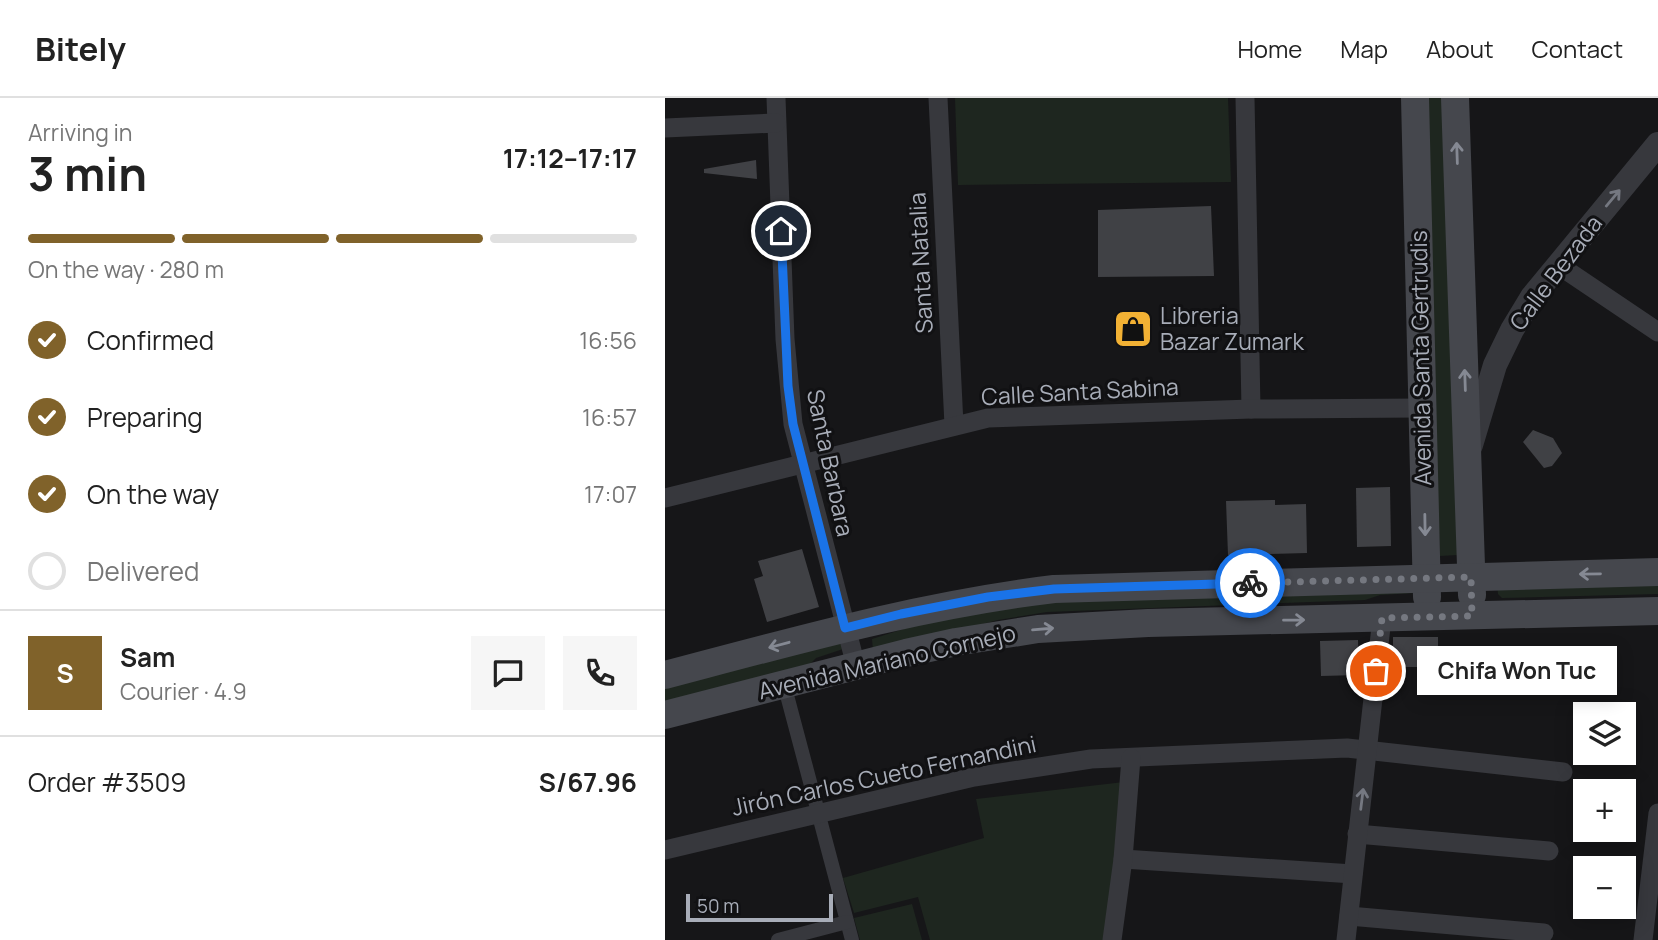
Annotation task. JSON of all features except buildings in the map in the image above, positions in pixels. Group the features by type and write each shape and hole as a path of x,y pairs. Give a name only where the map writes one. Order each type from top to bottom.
{"main road":[{"name":"Avenida Santa Gertrudis","path":"1415,98 1428,617"},
{"name":"Avenida Santa Gertrudis","path":"1455,98 1472,616"},
{"name":"Avenida Mariano Cornejo","path":"665,675 901,614 988,597 1054,589 1658,572"},
{"name":"Avenida Mariano Cornejo","path":"665,715 957,642 1038,629 1148,623 1658,611"}],"street":[{"name":"Santa Barbara","path":"776,98 788,386 801,463 856,666"},
{"name":"Santa Natalia","path":"937,98 954,425"},
{"path":"1245,98 1251,409"},
{"path":"665,128 776,123"},
{"name":"Calle Bezada","path":"1467,457 1495,365 1525,308 1557,264 1658,144"},
{"path":"1557,264 1658,332"},
{"name":"Calle Santa Sabina","path":"665,498 954,425 1014,416 1251,409 1422,408"},
{"path":"1346,940 1382,618"},
{"path":"784,684 852,940"},
{"name":"Jirón Carlos Cueto Fernandini","path":"665,850 974,777 1091,760 1347,748 1563,772"},
{"path":"1112,940 1123,859 1131,758"},
{"path":"1643,940 1658,813"},
{"path":"1357,834 1549,851"},
{"path":"1123,859 1353,874"},
{"path":"1349,916 1545,933"},
{"path":"778,940 847,922"}],"shaded area":[{"path":"955,98 1228,98 1231,182 958,185"},
{"path":"1421,98 1446,98 1458,555 1440,556"},
{"path":"1658,575 1658,594 1502,598 1498,594 1497,584"},
{"path":"1414,582 1416,593 1380,595 1365,600 1047,612 998,620 876,652 873,650 872,639 989,602"},
{"path":"840,640 843,649 816,658 805,669 665,705 665,685"},
{"path":"1124,782 1105,940 930,940 918,897 854,913 843,878 984,838 976,799"},
{"path":"912,904 922,940 860,940 854,918"}],"way so far":[{"path":"1250,583 1471,577 1472,616 1382,618 1376,671"}],"place":[{"name":"Libreria Bazar Zumark","path":"1133,329"},
{"name":"Chifa Won Tuc","path":"1376,671"}],"route":[{"path":"781,231 785,339 793,424 845,628 988,597 1054,589 1250,583"}]}
